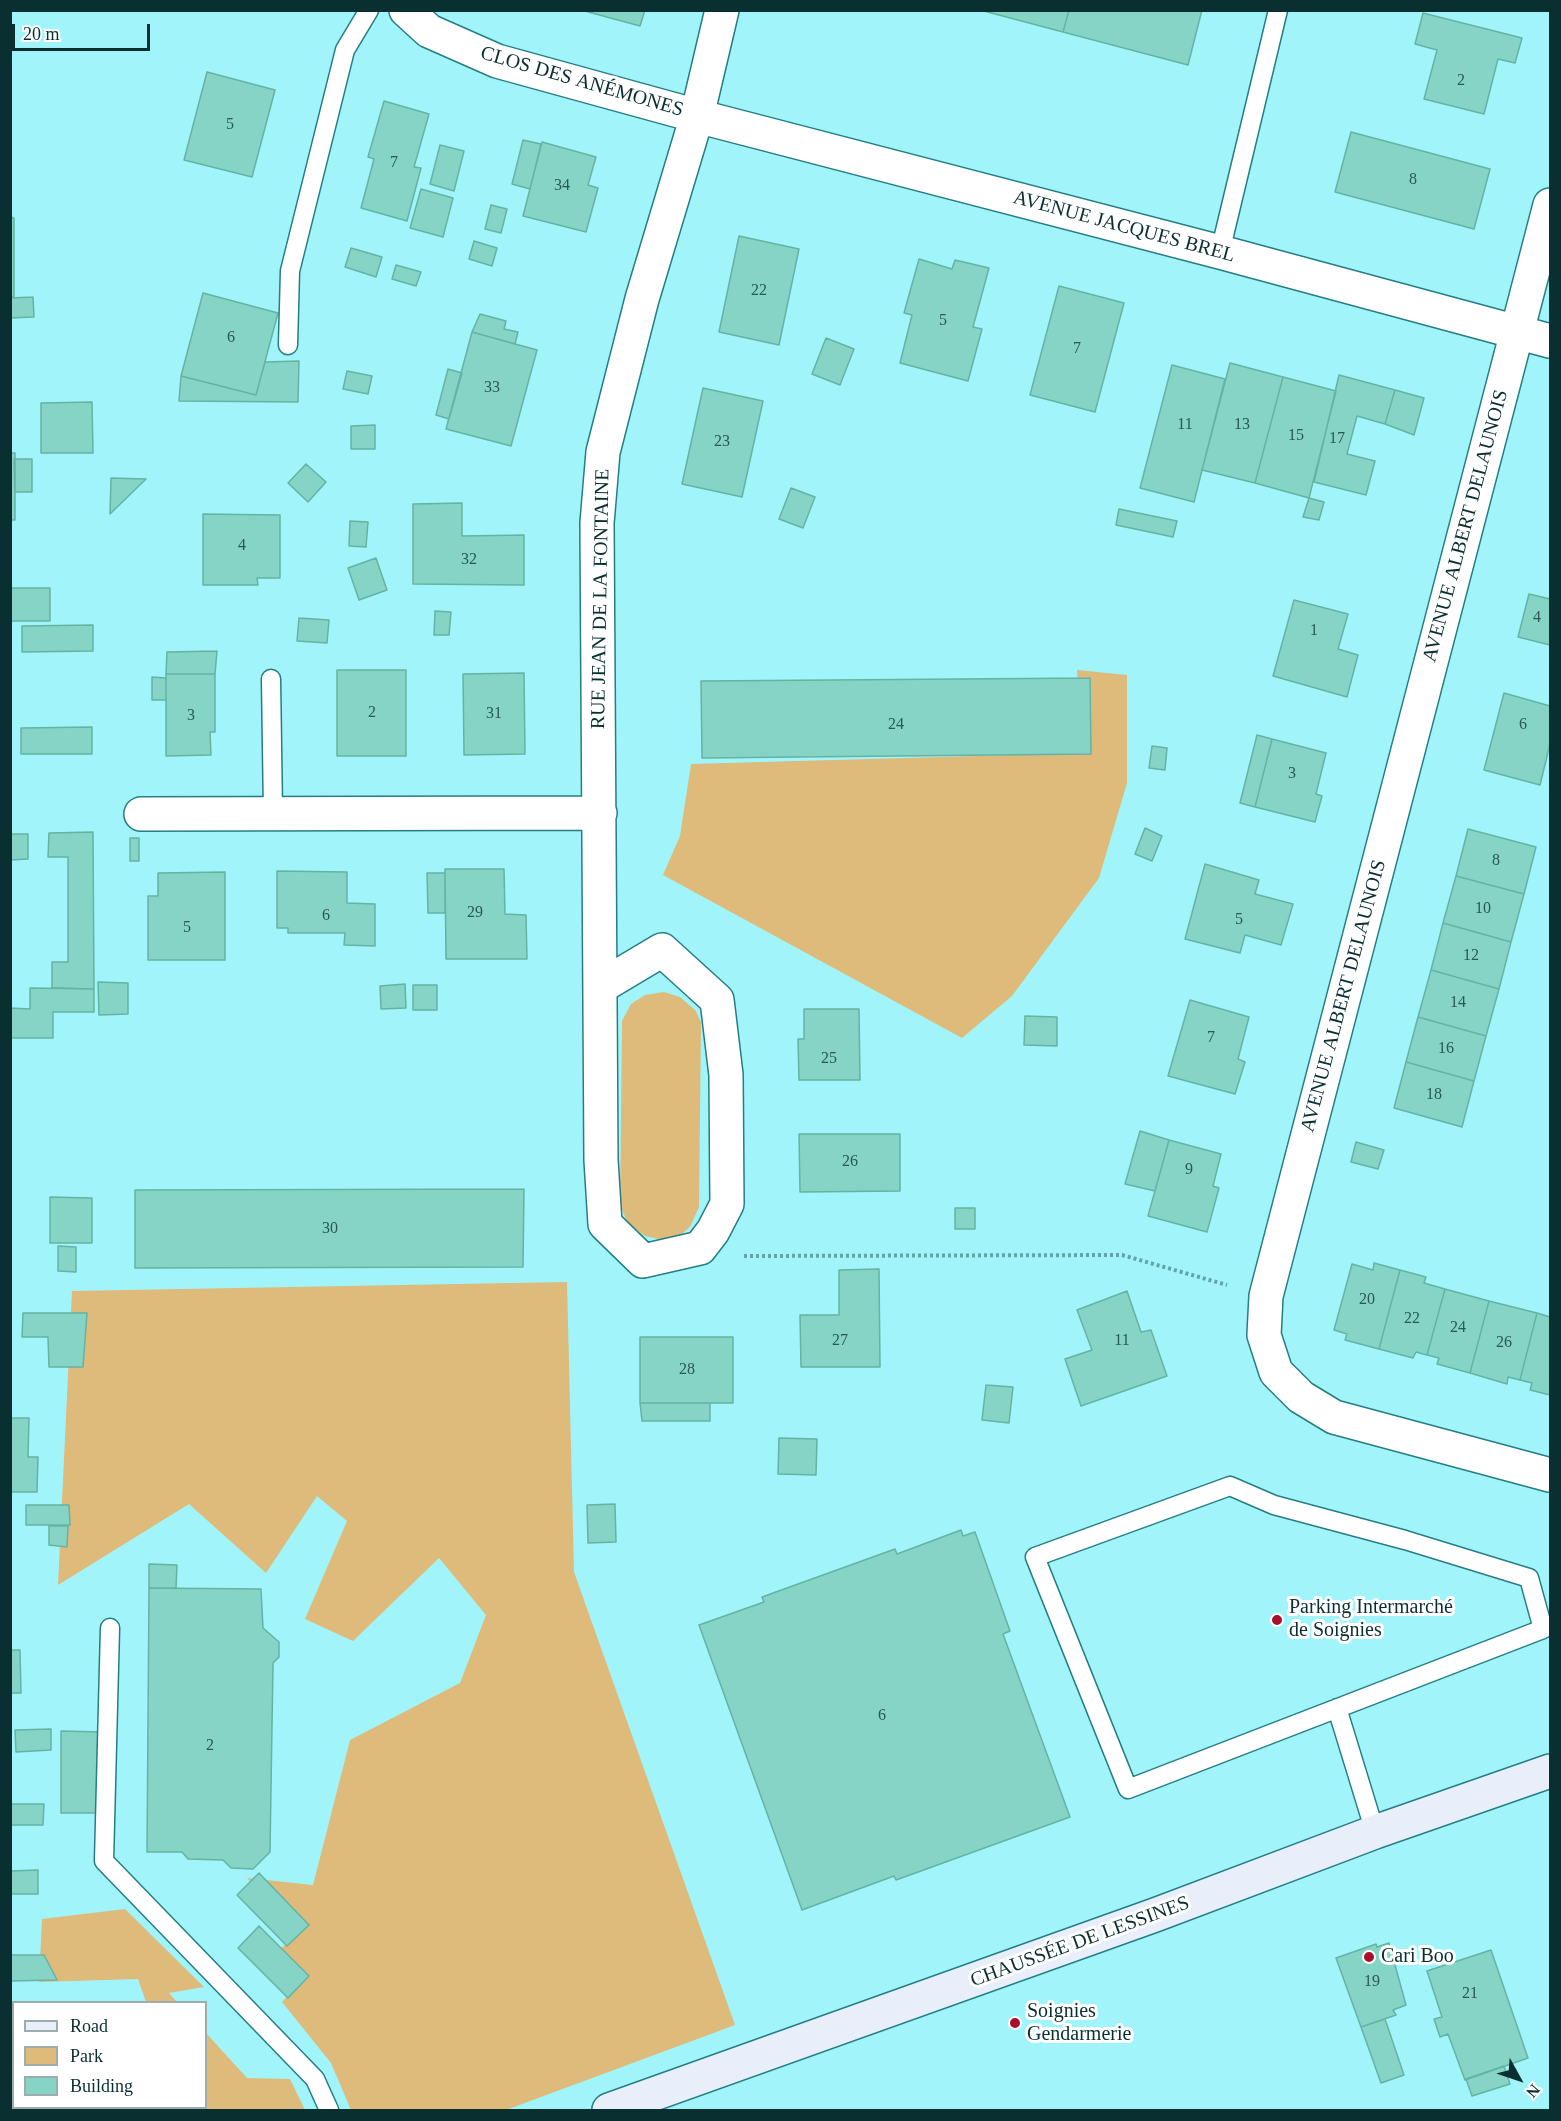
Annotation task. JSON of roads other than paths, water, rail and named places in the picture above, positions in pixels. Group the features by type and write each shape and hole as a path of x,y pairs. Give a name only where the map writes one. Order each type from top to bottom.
{"main road":[{"name":"CHAUSSÉE DE LESSINES","path":"609,2110 1155,1915 1375,1832 1551,1771"}],"street":[{"name":"CLOS DES ANÉMONES","path":"406,10 429,31 497,61 697,116"},
{"name":"RUE JEAN DE LA FONTAINE","path":"600,987 662,950 717,999 726,1075 727,1204 713,1231 700,1248 643,1261 605,1224 601,1160 597,523 603,452 642,299 697,116 723,10"},
{"name":"AVENUE JACQUES BREL","path":"697,116 1551,341"},
{"name":"AVENUE ALBERT DELAUNOIS","path":"1551,205 1266,1296 1264,1335 1276,1372 1301,1397 1334,1417 1551,1475"},
{"path":"141,814 600,813"}],"lane":[{"path":"288,345 290,271 345,50 369,10"},
{"path":"1220,252 1278,10"},
{"path":"271,679 273,812"},
{"path":"1230,1486 1274,1505 1405,1540 1529,1578 1543,1629 1337,1708 1128,1789 1035,1557 1230,1486"},
{"path":"110,1628 104,1861 315,2079 329,2110"},
{"path":"1337,1708 1375,1832"}],"place":[{"name":"Parking Intermarché de Soignies","path":"1277,1620"},
{"name":"Cari Boo","path":"1369,1957"},
{"name":"Soignies Gendarmerie","path":"1015,2023"}]}
